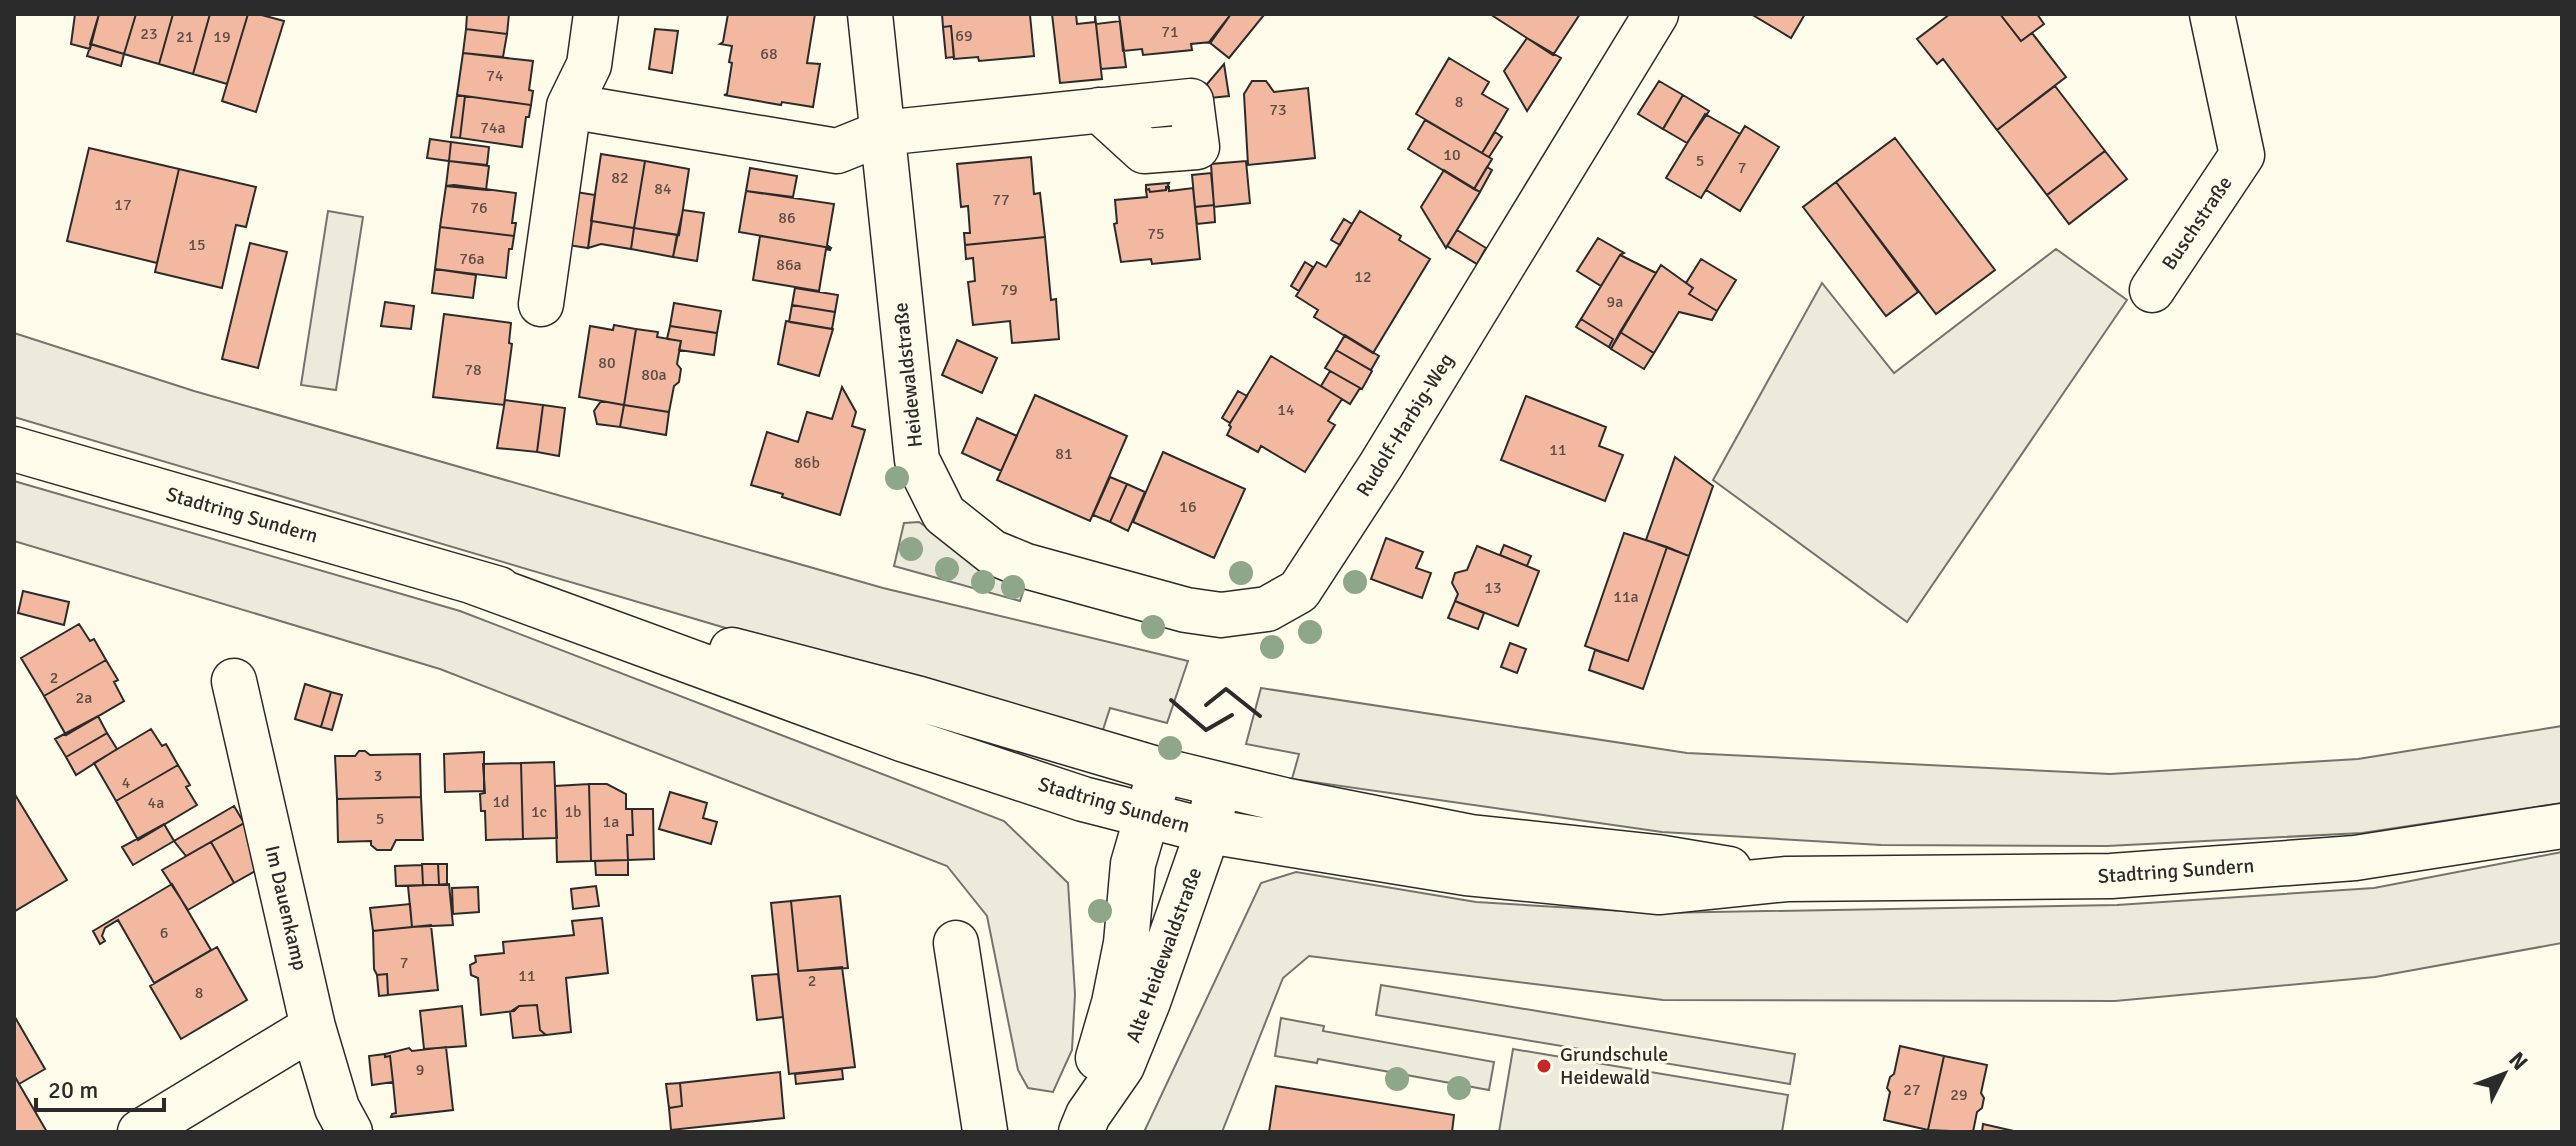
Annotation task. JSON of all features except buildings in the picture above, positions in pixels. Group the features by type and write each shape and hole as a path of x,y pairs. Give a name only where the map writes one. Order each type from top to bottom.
{"street":[{"path":"541,304 569,106 589,65 596,14"},
{"name":"Heidewaldstraße","path":"870,14 917,460 944,514 992,552 1026,566"},
{"name":"Rudolf-Harbig-Weg","path":"1026,566 1186,610 1221,615 1267,609 1299,591 1381,465 1656,14"},
{"name":"Buschstraße","path":"2152,290 2242,155 2212,14"},
{"path":"569,106 837,151 882,133 1099,110"},
{"name":"Stadtring Sundern","path":"14,449 471,581 920,699 1218,785 1471,837 1657,857 1787,879"},
{"name":"Stadtring Sundern","path":"471,581 902,739 1083,799 1208,831 1466,873 1659,892 1787,879 2111,876 2355,858 2562,826"},
{"name":"Im Dauenkamp","path":"234,681 313,1027 337,1108 350,1132"},
{"name":"Alte Heidewaldstraße","path":"1084,1124 1126,943 1133,864 1160,770"},
{"name":"Alte Heidewaldstraße","path":"1084,1124 1122,1066 1208,831 1218,785"},
{"path":"956,943 983,1132 992,1132"},
{"path":"140,1132 313,1027"}],"shaded area":[{"path":"328,211 363,217 336,390 301,385"},
{"path":"2056,249 2127,300 1907,622 1713,480 1822,283 1894,373"},
{"path":"14,333 194,391 883,588 1188,661 1167,723 1110,708 1100,739 14,417"},
{"path":"14,481 460,611 1004,821 1068,883 1075,994 1072,1050 1053,1092 1028,1088 1018,1070 987,916 947,866 440,669 14,541"},
{"path":"919,522 981,565 1026,583 1020,601 894,566 904,523"},
{"path":"1261,688 1687,753 2110,774 2358,759 2562,726 2562,803 2362,833 2107,846 1881,845 1662,832 1292,779 1299,754 1246,744"},
{"path":"2562,852 2562,943 2375,977 2115,1001 1663,1000 1309,956 1283,978 1222,1132 1144,1132 1261,883 1296,872 1476,902 1657,913 2117,905 2374,888"},
{"path":"1381,985 1795,1054 1790,1084 1376,1015"},
{"path":"1281,1018 1324,1026 1323,1031 1494,1062 1489,1090 1318,1059 1317,1063 1275,1056"},
{"path":"1513,1049 1788,1095 1782,1132 1499,1132"}],"wall":[{"path":"1206,705 1226,689 1260,716"},
{"path":"1171,700 1206,730 1232,715"}],"place":[{"name":"Grundschule Heidewald","path":"1544,1066"}]}
